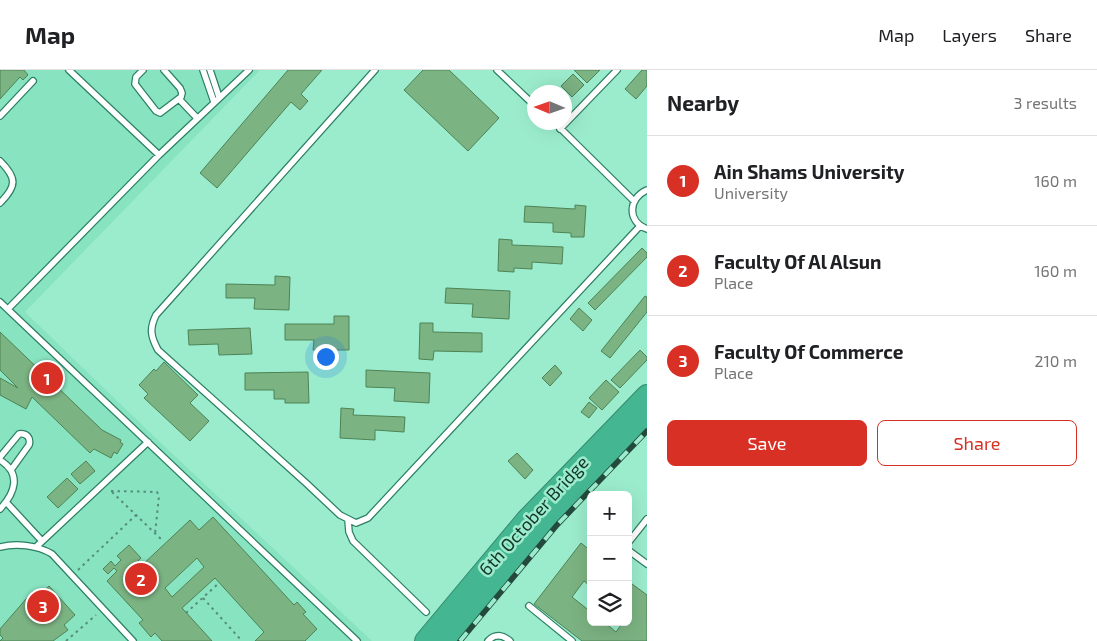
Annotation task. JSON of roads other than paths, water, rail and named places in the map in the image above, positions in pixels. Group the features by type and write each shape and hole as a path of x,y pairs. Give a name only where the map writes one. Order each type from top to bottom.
{"highway":[{"name":"6th October Bridge","path":"425,641 526,520 647,395"},
{"name":"6th October Bridge","path":"446,641 537,531 647,418"}],"lane":[{"path":"69,70 159,155"},
{"path":"143,70 136,77 135,84 158,112 162,112 182,95 181,90 164,70"},
{"path":"203,70 217,100"},
{"path":"210,70 217,100"},
{"path":"8,309 159,155 250,70"},
{"path":"374,70 156,315 152,324 151,334 158,350 306,482 340,515 348,520 356,523 368,518 640,226"},
{"path":"497,70 527,98"},
{"path":"572,116 617,70"},
{"path":"0,116 32,81"},
{"path":"179,99 198,118"},
{"path":"562,130 634,201"},
{"path":"0,161 9,170 13,182 10,193 0,203"},
{"path":"647,190 637,196 632,212 633,217 640,226 647,229"},
{"path":"0,302 357,641"},
{"path":"0,509 11,497 14,483 11,470 0,458 19,434 24,434 28,436 29,445 11,470"},
{"path":"36,547 148,442"},
{"path":"6,502 42,541"},
{"path":"632,538 647,519"},
{"path":"348,520 353,541 426,612"},
{"path":"0,547 36,547 56,557 133,641"},
{"path":"632,553 647,564"},
{"path":"529,606 572,641"},
{"path":"488,641 494,636 500,635 510,641"}],"railway":[{"path":"460,641 557,525 647,431"}],"place":[{"name":"Ain Shams University","path":"47,378"},
{"name":"Faculty Of Al Alsun","path":"141,579"},
{"name":"Faculty Of Commerce","path":"43,606"}]}
